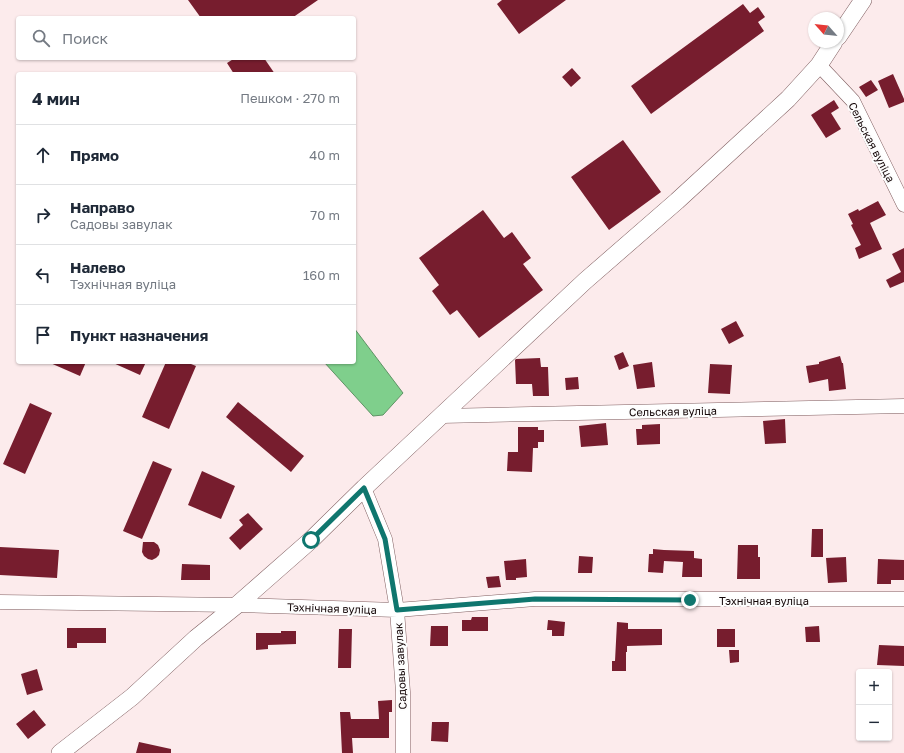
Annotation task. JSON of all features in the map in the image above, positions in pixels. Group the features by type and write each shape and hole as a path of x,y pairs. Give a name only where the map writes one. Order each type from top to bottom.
{"street":[{"path":"844,28 863,0"},
{"path":"60,753 132,697 196,638 237,605 311,540 364,488 585,281 677,201 788,99 819,64 830,48"},
{"name":"Сельская вуліца","path":"819,64 853,102 904,205"},
{"name":"Сельская вуліца","path":"441,416 904,406"},
{"name":"Садовы завулак","path":"364,488 385,539 397,610 403,692 403,753"},
{"name":"Тэхнічная вуліца","path":"0,602 237,605 397,610 535,599 904,599"}],"shaded area":[{"path":"356,331 403,393 383,415 373,416 326,364 356,364"}],"building":[{"path":"188,0 318,0 295,16 200,16"},
{"path":"502,0 566,0 519,34 497,4"},
{"path":"743,4 750,13 758,7 765,17 758,22 764,31 651,114 631,86"},
{"path":"232,60 265,60 274,72 233,72 227,63"},
{"path":"572,68 581,78 571,87 562,77"},
{"path":"893,74 904,102 889,108 878,81"},
{"path":"871,80 878,90 866,97 859,87"},
{"path":"834,100 839,108 831,113 841,129 826,138 811,115"},
{"path":"623,140 661,192 609,230 571,177"},
{"path":"878,201 886,215 870,223 882,249 859,259 855,248 861,245 851,225 853,224 848,214 858,209 859,211"},
{"path":"483,210 504,238 512,232 531,258 523,264 543,290 479,338 457,310 450,315 432,291 439,285 419,258"},
{"path":"904,248 904,282 890,288 886,280 901,272 892,254"},
{"path":"736,321 744,336 729,344 721,329"},
{"path":"623,352 629,366 619,370 614,356"},
{"path":"840,356 843,363 846,389 829,391 828,379 809,383 806,366 819,364 819,362"},
{"path":"540,358 541,367 548,367 549,396 533,396 532,384 516,384 515,360"},
{"path":"652,362 655,387 637,389 633,365"},
{"path":"53,364 85,364 80,376"},
{"path":"115,364 145,364 140,375"},
{"path":"165,364 191,364 196,366 169,429 142,417"},
{"path":"710,364 732,365 730,394 708,393"},
{"path":"578,377 579,389 566,390 565,378"},
{"path":"238,402 304,456 291,472 226,417"},
{"path":"30,403 52,413 25,474 3,464"},
{"path":"785,419 786,443 765,444 763,421"},
{"path":"606,423 608,445 581,447 579,426"},
{"path":"660,424 660,444 637,445 636,429 642,429 642,425"},
{"path":"518,427 538,427 538,430 544,430 544,442 538,442 538,448 533,448 532,472 507,471 508,452 518,452"},
{"path":"153,461 172,469 142,539 123,531"},
{"path":"202,471 235,486 221,519 188,505"},
{"path":"248,513 263,529 240,550 229,538 243,525 239,520"},
{"path":"812,529 823,529 823,557 811,557"},
{"path":"143,542 154,542 158,545 160,550 159,555 156,558 152,560 144,556 142,552"},
{"path":"738,545 758,545 758,557 760,557 760,579 737,579"},
{"path":"0,547 59,550 57,578 0,575"},
{"path":"653,549 694,551 694,558 702,559 702,577 682,577 683,562 664,561 663,573 648,572 649,554 653,554"},
{"path":"579,556 593,557 592,573 578,573"},
{"path":"846,557 847,582 828,583 826,558"},
{"path":"526,559 527,577 516,578 516,580 506,580 504,561"},
{"path":"878,559 904,560 904,580 891,580 891,584 877,584"},
{"path":"182,564 210,565 210,580 181,580"},
{"path":"499,576 501,587 488,588 486,577"},
{"path":"472,617 488,617 488,631 462,631 462,620 471,620"},
{"path":"548,620 565,622 564,636 552,636 552,630 547,630"},
{"path":"617,622 628,623 628,629 662,629 662,645 627,646 626,671 612,671 612,661 615,661"},
{"path":"431,626 448,626 448,646 430,646"},
{"path":"819,626 820,642 806,642 805,627"},
{"path":"67,628 106,628 106,643 77,643 77,648 67,648"},
{"path":"339,629 352,629 351,668 338,668"},
{"path":"717,629 735,629 735,647 717,647"},
{"path":"281,631 296,631 296,644 268,645 268,649 256,650 256,633 281,633"},
{"path":"879,645 904,646 904,666 877,665"},
{"path":"729,650 739,650 739,662 730,663"},
{"path":"37,669 43,690 27,695 21,674"},
{"path":"392,700 392,712 389,712 389,738 352,738 353,753 342,753 340,712 350,712 351,719 379,719 378,701"},
{"path":"34,710 46,725 28,739 16,724"},
{"path":"432,722 449,722 448,742 431,741"},
{"path":"139,742 171,749 171,753 136,753"}],"route":[{"path":"311,540 364,488 385,539 397,610 535,599 690,600"}]}
